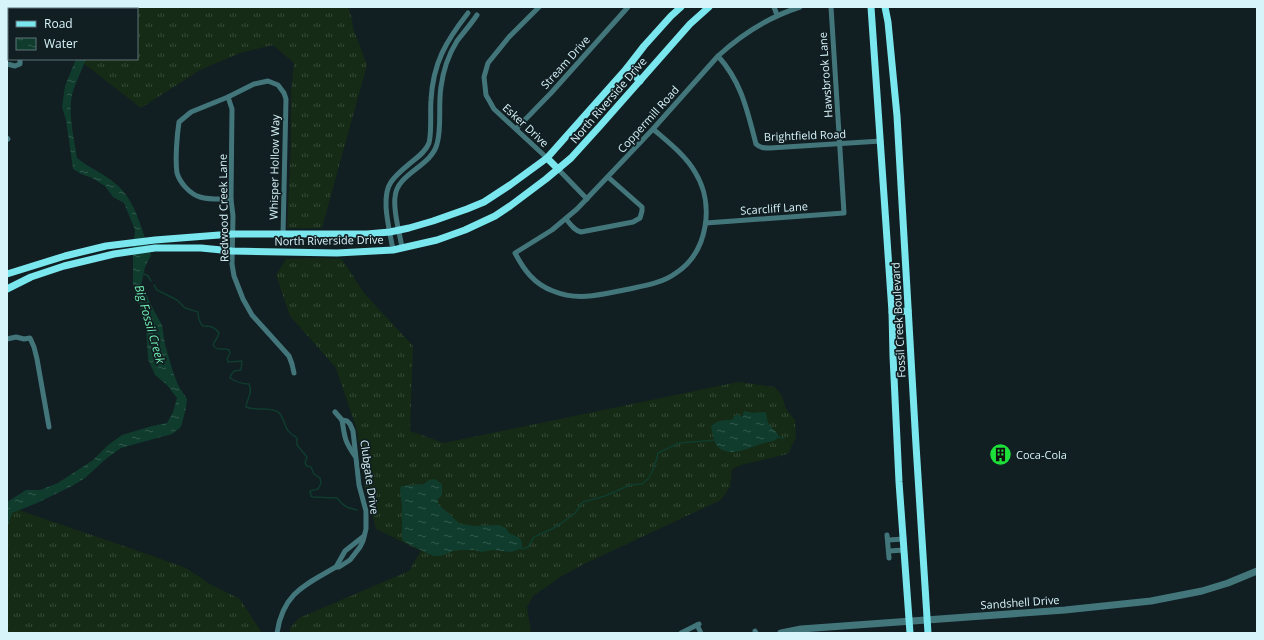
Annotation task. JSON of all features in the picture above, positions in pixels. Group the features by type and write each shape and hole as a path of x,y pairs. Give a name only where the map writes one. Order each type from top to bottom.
{"main road":[{"name":"North Riverside Drive","path":"7,274 66,256 120,244 232,234 348,235 390,232 433,221 467,209 484,202 547,158 644,46 681,7"},
{"name":"North Riverside Drive","path":"7,289 31,277 58,267 155,248 201,248 232,251 337,253 393,250 437,240 465,230 495,216 526,196 581,148 690,24 709,7"},
{"name":"Fossil Creek Boulevard","path":"871,7 892,312 899,482 910,633"},
{"name":"Fossil Creek Boulevard","path":"885,7 888,22 897,116 928,633"},
{"path":"626,68 640,81"},
{"path":"547,158 558,169"},
{"path":"892,312 908,311"}],"street":[{"name":"Esker Drive","path":"539,7 509,37 488,63 484,77 486,95 494,109 547,158"},
{"path":"618,7 624,12"},
{"name":"Stream Drive","path":"516,129 551,93 628,7"},
{"path":"774,7 777,15"},
{"name":"Coppermill Road","path":"706,223 703,238 693,257 677,272 657,283 597,296 566,296 546,288 531,277 515,253 546,234 566,219 588,199 718,56 747,32 777,15 800,7"},
{"name":"Hawsbrook Lane","path":"830,7 844,213"},
{"path":"393,250 386,204 386,194 390,183 399,172 422,154 426,149 430,138 432,85 435,68 449,38 468,13"},
{"path":"402,248 395,196 398,187 406,178 433,154 438,139 441,86 444,71 456,43 477,15"},
{"name":"Brightfield Road","path":"718,56 731,73 741,92 745,101 756,144 759,147 770,148 881,141"},
{"path":"7,64 15,66 20,64 20,60"},
{"name":"Whisper Hollow Way","path":"228,97 254,84 268,81 278,85 284,93 286,99 283,235"},
{"path":"228,97 191,112 179,122 177,172 180,180 187,189 201,198 231,199"},
{"name":"Redwood Creek Lane","path":"228,97 232,109 231,199 234,276 243,299 252,315 289,356 294,373"},
{"path":"653,129 684,157 696,173 706,200 706,223"},
{"path":"558,169 588,199"},
{"path":"566,219 572,227 581,232 633,222 640,218 642,207 608,177"},
{"name":"Scarcliff Lane","path":"706,223 844,213"},
{"path":"7,339 16,336 24,339 30,338 34,346 49,427"},
{"name":"Clubgate Drive","path":"277,633 282,612 293,595 307,583 350,560 360,548 365,535 367,522 366,511 360,491 353,431 350,424 347,421 342,420 335,412"},
{"path":"342,420 347,445 355,456"},
{"path":"336,567 345,551 365,535"},
{"path":"889,558 888,538 904,539"},
{"path":"889,551 904,550"},
{"name":"Sandshell Drive","path":"781,633 801,629 909,620 1065,610 1153,601 1208,589 1228,583 1257,571"},
{"path":"681,633 698,625 701,633"}],"green space":[{"path":"7,7 348,7 353,28 367,65 322,228 287,228 291,144 291,93 294,63 273,45 240,53 200,70 141,108 79,60 138,60 138,8 8,8 7,13"},
{"path":"286,259 342,259 364,293 413,346 410,431 444,443 738,382 775,387 782,396 786,409 795,420 796,437 788,454 741,465 732,469 730,487 721,500 584,564 562,576 533,596 527,607 531,633 290,633 290,628 299,618 409,571 421,551 376,529 365,488 357,430 336,368 290,316 276,275"},
{"path":"7,506 186,568 210,584 240,599 262,633 7,633"}],"water":[{"name":"Big Fossil Creek","path":"76,60 86,60 71,99 71,116 77,158 116,184 129,199 138,217 151,255 145,267 141,286 146,292 162,325 165,344 173,372 179,387 187,399 186,408 181,427 172,434 121,448 107,458 85,478 72,486 12,513 7,528 7,502 26,490 40,490 58,483 93,460 108,445 122,435 167,423 173,412 177,398 167,385 155,375 148,359 146,326 133,287 133,247 135,230 124,203 113,197 105,186 73,169 66,120 62,107 65,86"},
{"path":"744,411 753,413 765,412 770,426 779,437 774,441 735,452 729,452 718,447 711,427 723,420 732,420 734,416 738,414 742,417"},
{"path":"435,479 442,484 442,495 438,499 438,504 460,524 476,526 499,525 506,528 509,533 520,538 522,547 511,552 493,550 481,552 475,550 461,550 440,556 434,556 403,541 401,486 424,484 429,480"}],"waterway":[{"name":"Big Fossil Creek","path":"142,273 148,276 151,281"},
{"path":"154,285 157,290 177,300 185,308 198,312 199,320 203,326 216,329 219,335 213,345 218,349 229,350 230,353 227,359 228,362 242,361 241,370 234,371 230,378 244,384 249,384 250,393 246,407 271,410 280,413 288,430 297,438 297,445 307,457 305,463 307,466 311,467 314,474 320,478 321,483 318,489 310,491 311,496 337,498 341,503 357,510"},
{"path":"777,437 784,438"},
{"path":"519,548 523,549 528,547 534,537 563,522 575,513 583,502 605,496 630,485 642,484 649,478 655,465 658,453 679,443 716,440"}],"place":[{"name":"Coca-Cola","path":"1000,454"}]}
